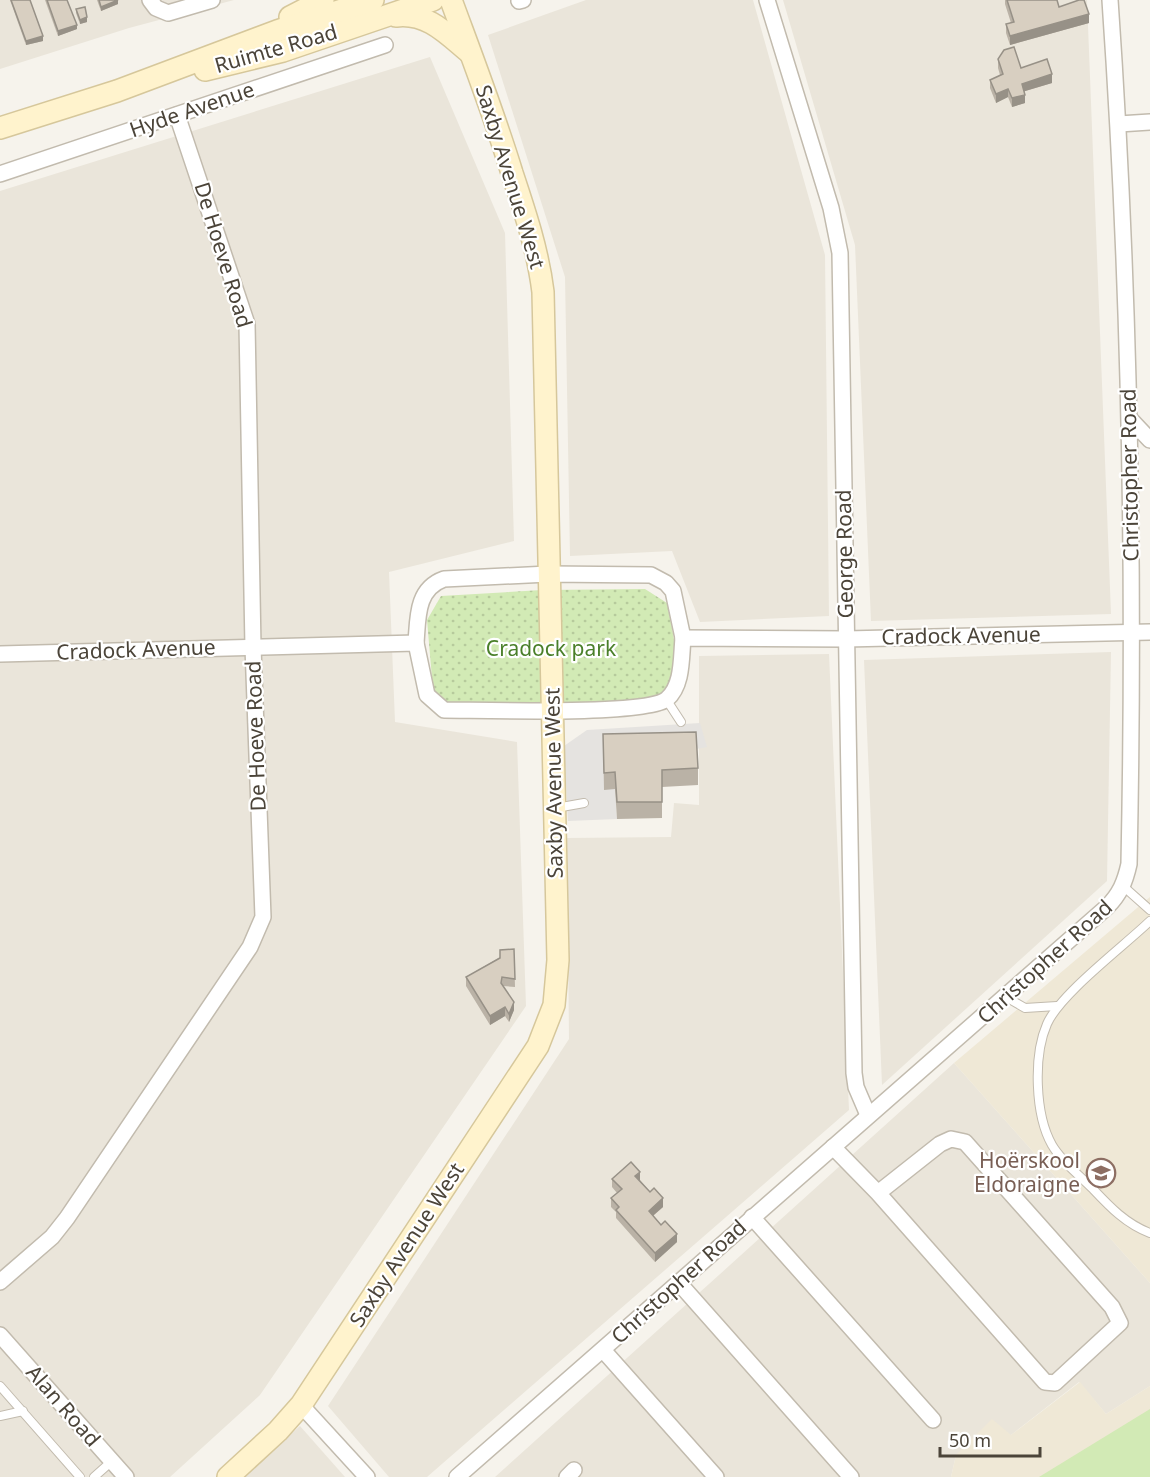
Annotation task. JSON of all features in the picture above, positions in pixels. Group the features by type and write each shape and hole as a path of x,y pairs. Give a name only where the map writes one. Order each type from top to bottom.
{"street":[{"path":"150,0 163,12 172,13 212,0"},
{"path":"277,31 289,18 322,0"},
{"name":"Ruimte Road","path":"0,128 117,91 277,31 373,9 433,0"},
{"name":"Saxby Avenue West","path":"228,1477 278,1431 301,1405 538,1046 549,1023 554,1005 558,960 541,274 528,221 451,0"},
{"name":"George Road","path":"767,0 838,232 841,270 854,1073 856,1087 868,1115"},
{"name":"Christopher Road","path":"457,1477 1113,902 1123,885 1129,864 1132,632 1130,419 1119,124 1110,0"},
{"path":"373,9 431,21 471,53"},
{"name":"Ruimte Road","path":"117,91 283,51 373,9"},
{"name":"Hyde Avenue","path":"0,174 384,45"},
{"name":"De Hoeve Road","path":"0,1282 52,1237 67,1218 258,930 263,916 252,647 247,324 177,115"},
{"path":"1119,124 1150,122"},
{"path":"1130,419 1150,440"},
{"path":"548,574 642,574 659,578 673,591 683,638 678,684 666,699 650,707 551,711 444,710 427,695 416,643 420,603 433,583 444,579 548,574"},
{"name":"Cradock Avenue","path":"683,638 846,639 1150,632"},
{"name":"Cradock Avenue","path":"0,654 416,643"},
{"path":"833,1147 878,1193 1048,1384 1055,1383 1064,1376 1120,1323 1112,1307 965,1142 951,1139 940,1144 878,1193"},
{"path":"752,1217 933,1420"},
{"path":"679,1283 851,1477"},
{"name":"Alan Road","path":"0,1335 126,1477"},
{"path":"603,1350 716,1477"},
{"path":"301,1405 367,1477"}],"lane":[{"path":"666,699 681,723"},
{"path":"555,809 584,803"},
{"path":"1123,885 1150,910"},
{"path":"1150,921 1057,1006 1046,1025 1038,1068 1041,1114 1052,1145 1114,1211 1138,1228 1150,1233"},
{"path":"1006,997 1025,1008 1057,1006"},
{"path":"0,1386 80,1477"},
{"path":"0,1416 23,1411"},
{"path":"94,1477 112,1461"}],"shaded area":[{"path":"0,0 234,0 129,28 0,69"},
{"path":"586,0 753,0 825,255 829,616 700,622 672,551 570,556 565,277 488,35"},
{"path":"783,0 1087,0 1111,614 871,621 855,245"},
{"path":"430,57 505,233 514,541 389,572 395,722 517,742 526,1006 260,1395 170,1477 0,1477 0,191"},
{"path":"1111,652 1107,881 882,1085 864,660"},
{"path":"829,654 849,1110 427,1477 389,1477 328,1406 569,1039 567,838 671,837 674,803 699,805 699,656"},
{"path":"700,723 707,747 696,749 615,789 617,819 568,821 564,746 587,730"},
{"name":"Hoërskool Eldoraigne","path":"1150,897 1150,1283 954,1063"},
{"path":"954,1063 1150,1283 1150,1386 1106,1414 1079,1382 1011,1435 956,1455 951,1477 495,1477"},
{"path":"1080,1382 1106,1414 1150,1386 1150,1477 951,1477 956,1455 992,1419 1011,1435"},
{"path":"300,1426 345,1477 243,1477"}],"green space":[{"name":"Cradock park","path":"645,589 667,603 675,650 674,675 670,686 661,696 646,705 452,707 433,690 427,620 441,596 542,590"},
{"path":"1150,1409 1150,1477 1039,1477"}],"building":[{"path":"11,0 30,0 43,36 26,41"},
{"path":"47,0 67,0 77,25 58,31"},
{"path":"99,0 118,0 101,7"},
{"path":"1007,0 1057,0 1059,7 1084,0 1089,14 1010,36 1006,24 1014,22"},
{"path":"85,7 87,17 80,20 76,9"},
{"path":"1014,47 1021,68 1047,59 1052,74 1022,84 1025,95 1012,98 1008,89 996,94 990,80 1003,74 998,59 1004,50"},
{"path":"696,732 698,768 662,770 662,802 617,802 615,772 604,773 603,734"},
{"path":"514,949 515,979 502,977 501,983 514,1002 509,1014 505,1007 490,1016 466,977 500,958 500,950"},
{"path":"631,1162 640,1172 635,1176 650,1192 654,1188 663,1198 649,1211 661,1225 665,1221 677,1234 655,1253 616,1210 619,1207 611,1198 622,1189 612,1179"}],"place":[{"name":"Hoërskool Eldoraigne","path":"1101,1173"}]}
